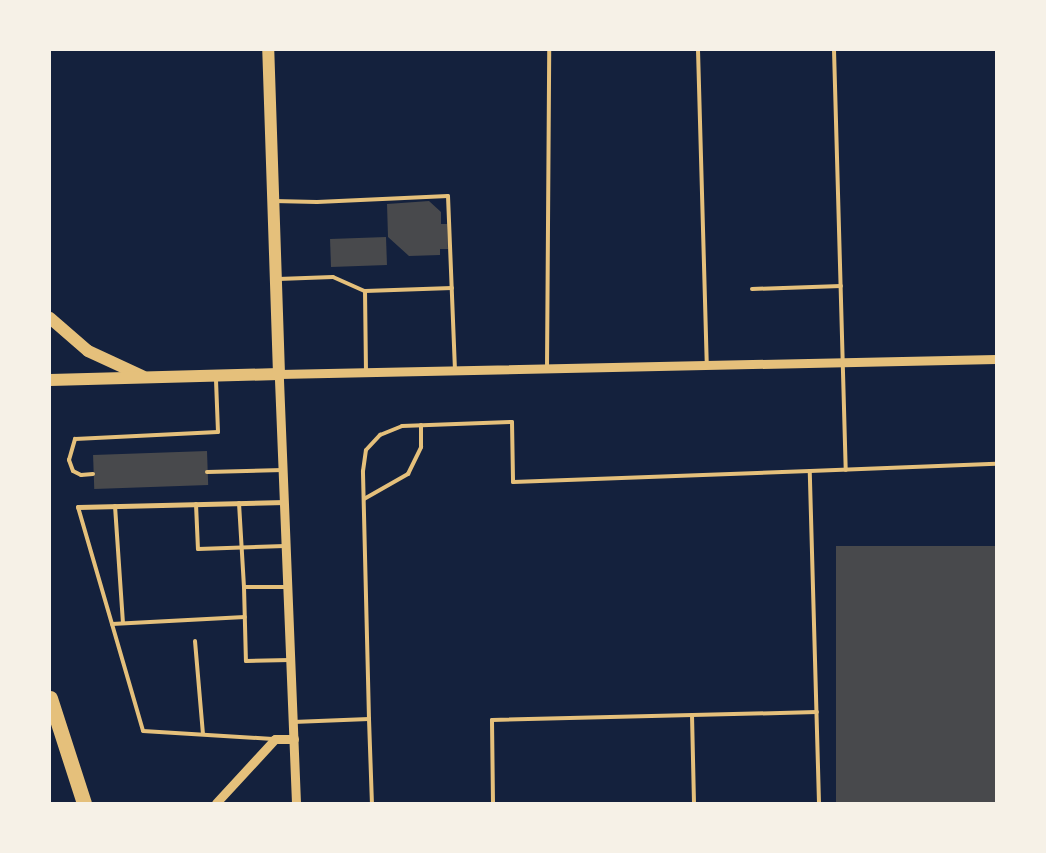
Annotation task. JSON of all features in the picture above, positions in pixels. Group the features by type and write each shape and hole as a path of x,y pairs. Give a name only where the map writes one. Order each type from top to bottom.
{"highway":[{"path":"50,698 84,803"}],"main road":[{"path":"51,380 152,379 279,374 268,50"},
{"path":"50,318 84,348 107,362 152,379"}],"street":[{"path":"296,803 285,470 279,374 996,359"},
{"path":"78,507 286,502"},
{"path":"216,803 275,740 294,740"}],"lane":[{"path":"547,368 549,50"},
{"path":"698,50 707,365"},
{"path":"834,50 846,470"},
{"path":"272,201 317,202 448,196 456,371"},
{"path":"275,279 333,277 365,291 452,288"},
{"path":"752,288 840,286"},
{"path":"365,291 366,372"},
{"path":"93,474 80,475 73,471 69,460 74,439 218,432 216,377"},
{"path":"372,803 364,499 366,450 380,435 402,426 512,422 514,482 996,464"},
{"path":"364,499 408,474 421,447 421,425"},
{"path":"207,472 285,470"},
{"path":"810,471 819,803"},
{"path":"240,503 246,661 291,660"},
{"path":"196,504 198,549 287,546"},
{"path":"115,506 123,622"},
{"path":"78,507 143,732 203,734 275,740"},
{"path":"244,587 288,587"},
{"path":"112,624 244,617"},
{"path":"195,641 203,734"},
{"path":"493,803 492,720 817,712"},
{"path":"692,715 694,803"},
{"path":"293,722 369,719"}],"building":[{"path":"429,201 441,212 441,224 447,224 448,249 440,249 440,255 409,256 388,237 387,204"},
{"path":"386,237 387,265 331,267 330,239"},
{"path":"207,451 208,485 94,489 93,455"},
{"path":"836,546 996,546 996,803 836,803"}]}
